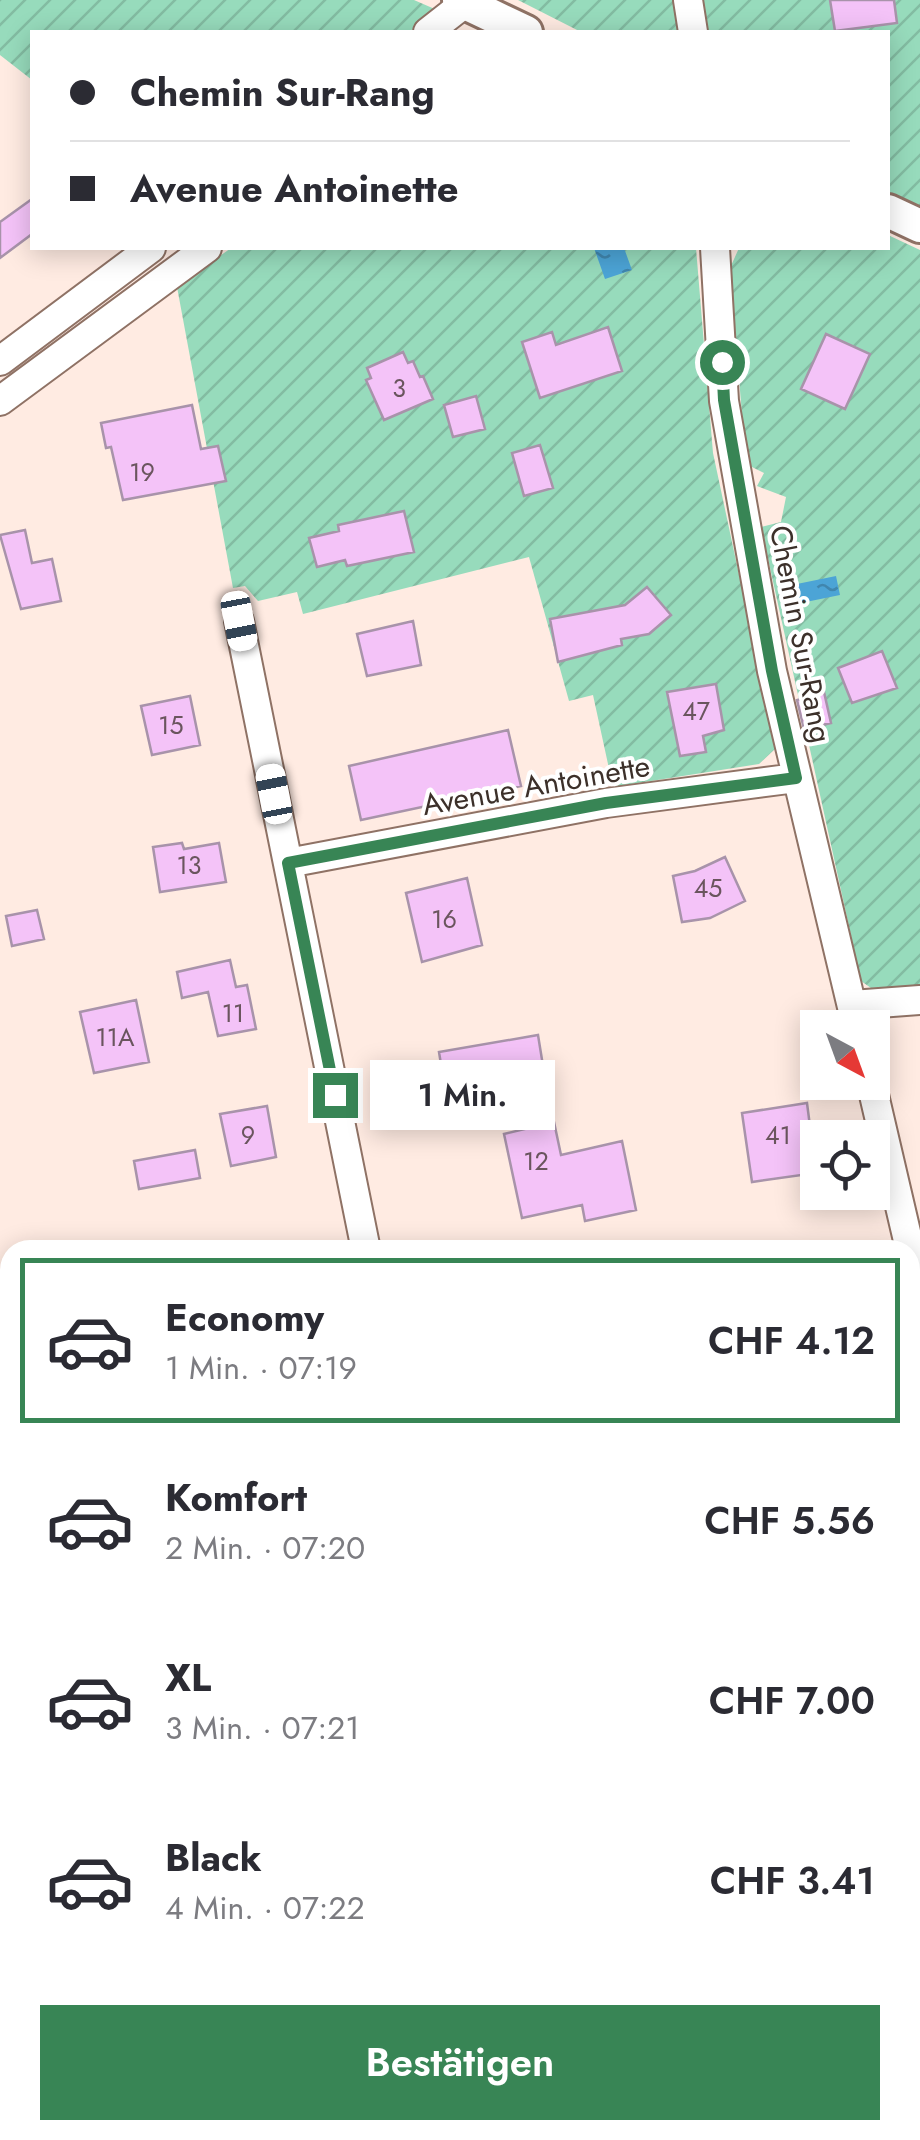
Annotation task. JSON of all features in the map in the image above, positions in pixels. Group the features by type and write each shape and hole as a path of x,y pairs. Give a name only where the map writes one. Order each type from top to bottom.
{"street":[{"path":"688,0 693,30"},
{"path":"430,30 462,1 503,28"},
{"path":"890,212 920,226"},
{"path":"0,361 148,250"},
{"path":"0,401 204,250"},
{"name":"Chemin Sur-Rang","path":"715,250 724,400 772,671 854,1010"},
{"path":"239,621 364,1240"},
{"name":"Avenue Antoinette","path":"288,863 606,803 796,778"},
{"path":"879,1010 920,1000"},
{"path":"874,1100 908,1240"}],"green space":[{"path":"0,0 414,0 437,10 412,30 30,30 30,78 0,55"},
{"path":"518,0 676,0 682,30 577,30"},
{"path":"696,0 920,0 920,208 890,193 890,30 702,30"},
{"path":"890,236 920,250 920,985 871,988 861,981 761,527 781,522 786,497 757,486 764,473 746,464 730,268 738,250 890,250"},
{"path":"228,250 696,250 713,453 776,748 759,764 613,787 593,695 569,701 529,557 303,614 297,592 258,601 245,586 233,588 177,287"}],"water":[{"path":"595,250 625,250 632,270 605,279"},
{"path":"836,576 840,595 796,604 792,585"}],"building":[{"path":"830,0 894,0 897,23 835,30"},
{"path":"30,200 30,236 0,258 0,222"},
{"path":"608,327 622,371 540,398 522,342 552,332 556,345"},
{"path":"826,334 870,354 845,409 801,389"},
{"path":"403,352 408,363 413,361 420,377 423,376 433,399 384,420 366,380 371,378 367,368"},
{"path":"476,396 485,429 453,437 444,405"},
{"path":"192,405 201,449 218,446 226,481 123,500 111,447 106,448 101,423"},
{"path":"540,445 553,488 524,496 512,453"},
{"path":"404,511 414,552 347,566 345,560 317,567 309,538 339,531 338,525"},
{"path":"25,530 32,563 52,559 61,601 21,609 0,535"},
{"path":"647,587 671,615 649,634 621,639 622,645 558,662 550,619 625,605"},
{"path":"413,621 421,665 367,676 357,634"},
{"path":"882,651 897,688 852,703 838,668"},
{"path":"716,684 724,730 703,736 706,752 680,756 667,692"},
{"path":"824,692 831,723 804,729 797,700"},
{"path":"190,696 200,745 152,755 141,706"},
{"path":"508,730 521,786 361,820 349,766"},
{"path":"182,843 184,849 219,843 226,882 160,892 153,847"},
{"path":"725,857 745,901 710,918 682,922 673,876"},
{"path":"467,878 482,945 422,962 406,893"},
{"path":"37,910 44,939 12,946 6,916"},
{"path":"230,960 236,987 247,985 256,1029 218,1036 208,992 182,998 177,972"},
{"path":"136,1000 149,1062 94,1073 80,1012"},
{"path":"538,1035 544,1072 445,1089 439,1052"},
{"path":"807,1103 809,1120 800,1120 800,1175 752,1182 742,1113"},
{"path":"267,1106 276,1157 231,1166 220,1114"},
{"path":"554,1122 561,1155 622,1141 636,1210 585,1221 582,1205 522,1218 504,1134"},
{"path":"195,1150 200,1178 139,1189 134,1161"}],"route":[{"path":"335,1095 288,863 606,803 796,778 765,632 724,400 722,362"}]}
